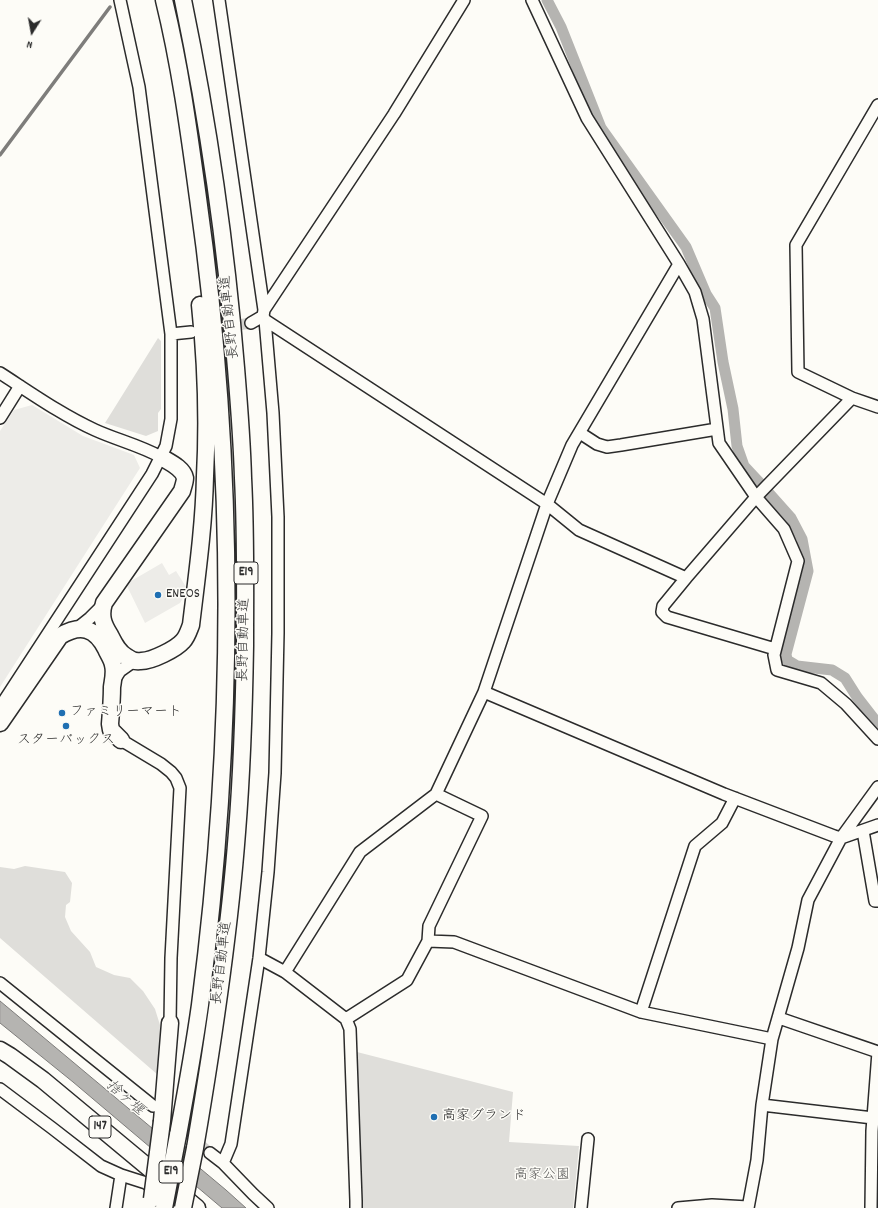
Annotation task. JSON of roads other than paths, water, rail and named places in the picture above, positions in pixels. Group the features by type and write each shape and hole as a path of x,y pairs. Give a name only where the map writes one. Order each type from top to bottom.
{"highway":[{"name":"長野自動車道","path":"155,1205 178,1135 200,1006 212,903 224,730 227,573 220,409 214,331 205,248 179,74 164,0"},
{"name":"長野自動車道","path":"183,0 196,66 210,152 233,328 243,476 246,574 243,733 238,830 218,1009 195,1148 183,1208"},
{"path":"161,457 182,472 185,478 182,491 104,603 102,611 102,619 105,627 122,654 134,661 149,660 177,646 183,641 191,625 194,601 206,476 206,411 204,350 195,247 192,157"},
{"path":"0,723 60,636 68,632 83,629 91,631 101,639 112,661 113,683 110,724 111,730 121,740"},
{"path":"155,1205 170,1023"},
{"name":"147","path":"0,1050 43,1080 197,1208"}],"street":[{"path":"0,707 148,479 166,446 171,419 170,334 139,87 120,0"},
{"path":"219,0 264,315 273,413 278,517 278,633 275,773 268,872 258,958 231,1144 223,1163"},
{"path":"251,323 264,315 394,114 464,0"},
{"path":"532,0 587,118 695,292 703,319 719,443 756,497 784,529 798,561 775,649 774,655 777,670 821,683 846,704 878,739"},
{"path":"878,105 796,245 798,372 852,398 878,407"},
{"path":"284,972 360,852 436,794 484,692 548,504 572,445 679,264"},
{"path":"264,315 548,504 579,530 686,578"},
{"path":"170,334 191,332"},
{"path":"0,373 76,421 161,457"},
{"path":"0,418 20,386"},
{"path":"775,649 667,617 662,612 663,606 756,497 852,398"},
{"path":"580,433 597,444 607,446 717,429"},
{"path":"75,630 90,618 104,603"},
{"path":"113,683 120,671 134,661"},
{"path":"484,692 735,798 841,838 878,825"},
{"path":"121,740 161,764 171,772 176,778 180,788 172,934 170,1023"},
{"path":"678,1208 712,1205 748,1207 757,1160 762,1105 772,1039 798,948 808,900 841,838 878,787"},
{"path":"346,1019 407,980 428,941 430,926 482,816 436,794"},
{"path":"641,1012 695,846 722,823 735,798"},
{"path":"863,831 875,901 878,901"},
{"path":"428,941 454,942 641,1012 772,1039"},
{"path":"258,958 284,972 346,1019 350,1029 356,1208"},
{"path":"0,984 153,1106"},
{"path":"778,1018 878,1052 873,1118 871,1208"},
{"path":"0,1089 101,1166 146,1183 175,1208"},
{"path":"762,1105 873,1118"},
{"path":"581,1208 588,1139"},
{"path":"210,1153 223,1163 268,1208"},
{"path":"116,1208 125,1176"}],"waterway":[{"path":"547,0 561,27 601,128 686,247 706,294 715,308 723,362 733,409 737,446 744,466 791,518 802,539 808,571 786,654 787,660 797,666 832,670 845,678 857,697 878,724"},
{"path":"0,155 110,7"}],"tunnel":[{"path":"206,330 251,323"},
{"path":"160,1111 210,1153"}],"place":[{"name":"ENEOS","path":"158,595"},
{"name":"ファミリーマート","path":"62,713"},
{"name":"スターバックス","path":"66,726"},
{"name":"高家グランド","path":"434,1117"}],"water label":[{"name":"捨ヶ堰","path":"124,1099"}],"park label":[{"name":"高家公園","path":"542,1176"}]}
